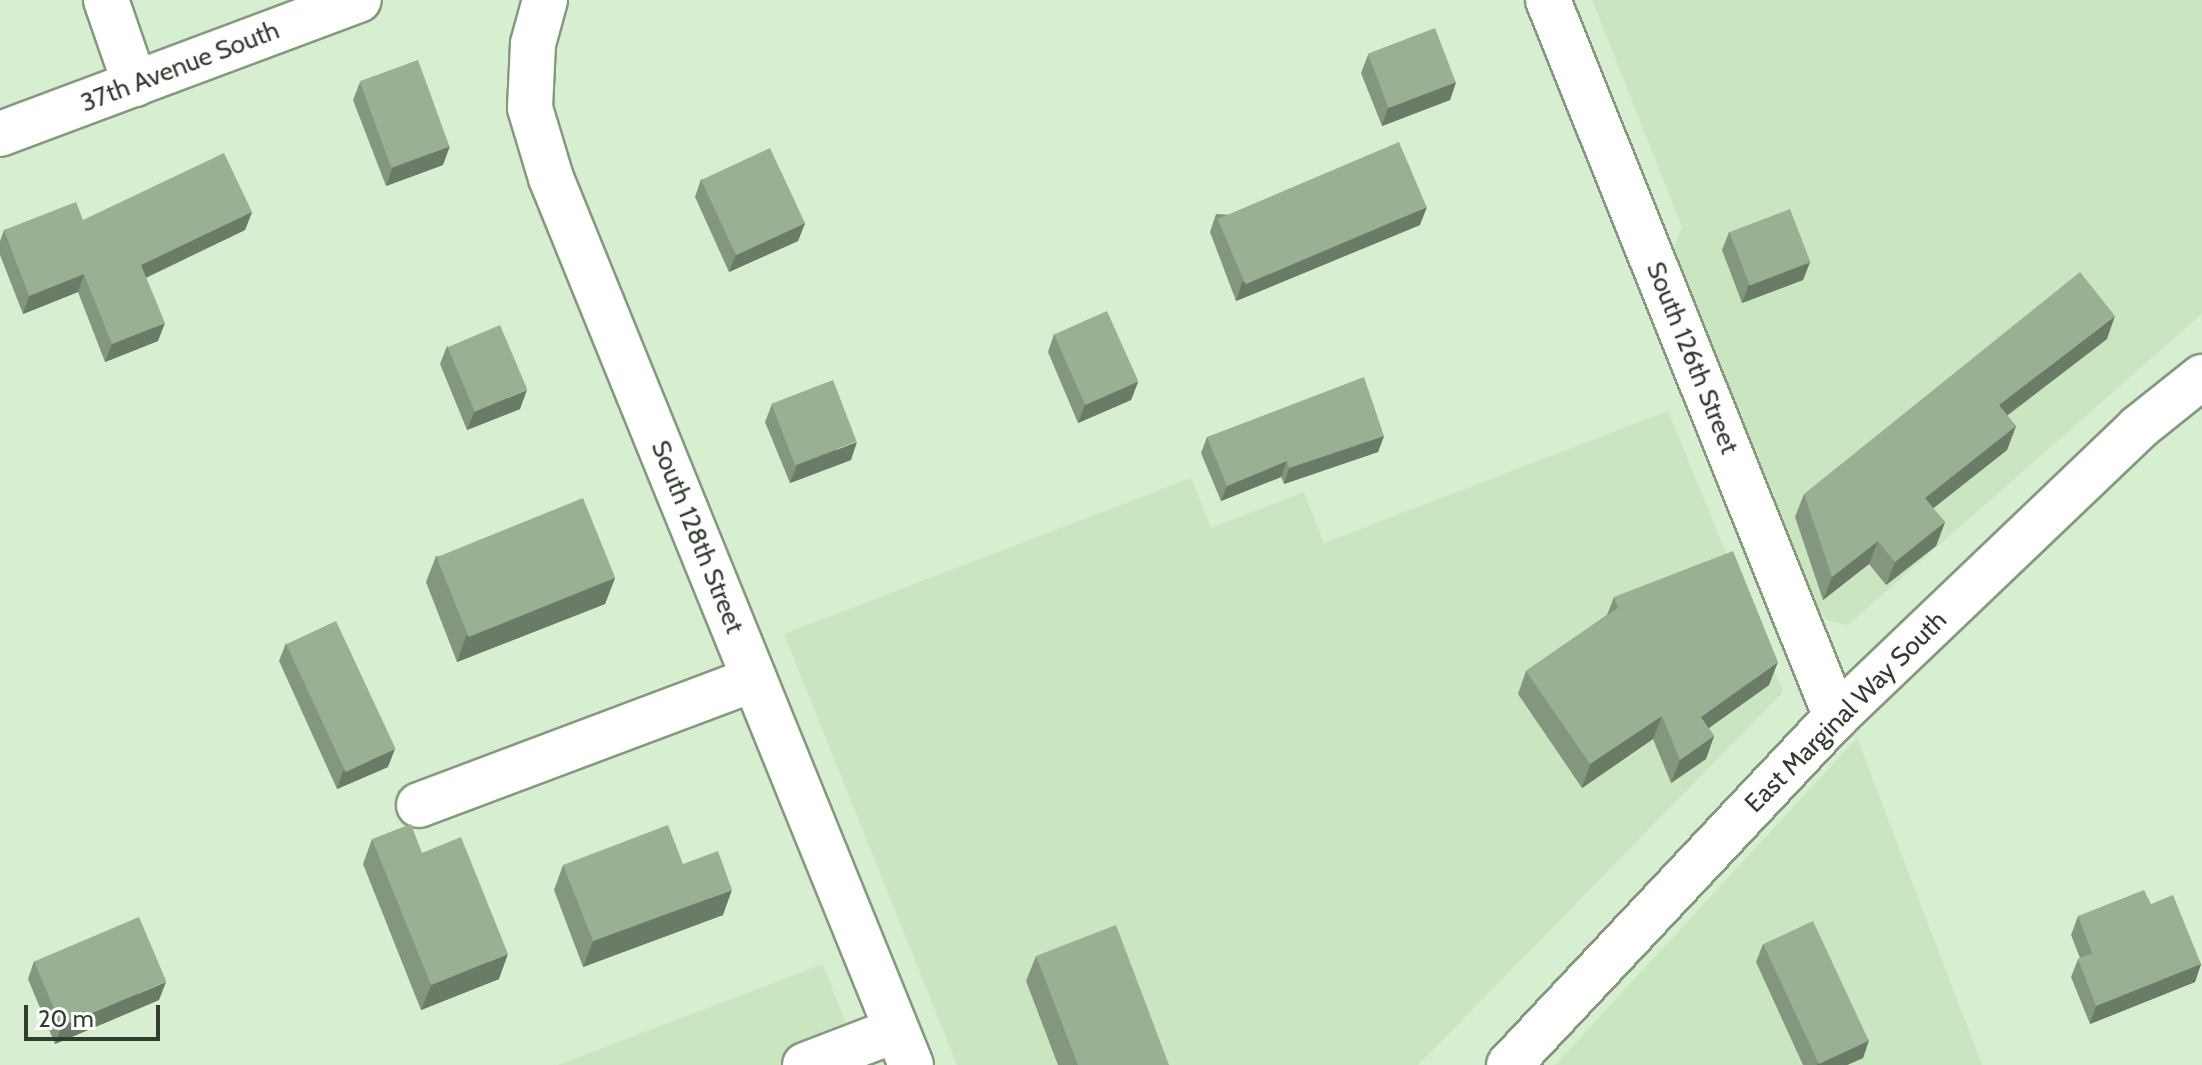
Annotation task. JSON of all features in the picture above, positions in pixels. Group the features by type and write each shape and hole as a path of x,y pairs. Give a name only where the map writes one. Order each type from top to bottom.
{"street":[{"path":"106,0 135,84"},
{"name":"37th Avenue South","path":"0,134 359,0"},
{"name":"South 128th Street","path":"545,0 533,44 534,122 551,178 904,1048"},
{"name":"South 126th Street","path":"1548,0 1836,717"},
{"name":"East Marginal Way South","path":"1509,1065 1836,717 2138,428 2202,377"},
{"path":"419,805 754,679"},
{"path":"805,1065 904,1048"}],"shaded area":[{"path":"1592,0 2202,0 2202,314 1848,625 1829,621 1817,610 1673,250 1682,227"},
{"path":"1668,411 1783,692 1418,1065 957,1065 784,634 1191,478 1211,528 1304,492 1324,543"},
{"path":"1857,738 1982,1065 1555,1065"},
{"path":"823,964 862,1065 558,1065"}],"building":[{"path":"1435,28 1456,82 1389,108 1368,54"},
{"path":"418,60 449,146 391,168 360,81"},
{"path":"1399,142 1427,207 1245,284 1218,219"},
{"path":"770,148 805,223 736,255 701,180"},
{"path":"224,153 252,212 141,265 165,323 112,344 84,274 29,296 4,230 76,202 83,220"},
{"path":"1790,209 1810,262 1750,286 1729,232"},
{"path":"2080,272 2115,316 1999,405 2016,426 1925,498 1945,522 1895,562 1878,541 1832,577 1804,494"},
{"path":"1107,311 1138,381 1085,405 1054,335"},
{"path":"500,325 527,389 475,412 448,347"},
{"path":"1364,377 1384,436 1289,468 1287,461 1227,486 1207,437"},
{"path":"833,380 857,442 795,465 771,404"},
{"path":"583,498 615,578 469,637 437,557"},
{"path":"1733,551 1778,662 1701,717 1714,736 1680,760 1662,716 1590,764 1526,671 1618,608 1614,597"},
{"path":"336,621 396,749 346,772 286,644"},
{"path":"411,824 422,853 461,837 508,954 431,985 372,839"},
{"path":"668,825 683,864 718,851 732,890 593,941 563,865"},
{"path":"2144,890 2151,904 2173,895 2201,964 2096,1006 2078,959 2092,953 2078,916"},
{"path":"139,917 166,981 61,1026 34,962"},
{"path":"1813,921 1869,1041 1819,1064 1763,944"},
{"path":"1116,925 1169,1065 1078,1065 1036,956"}]}
